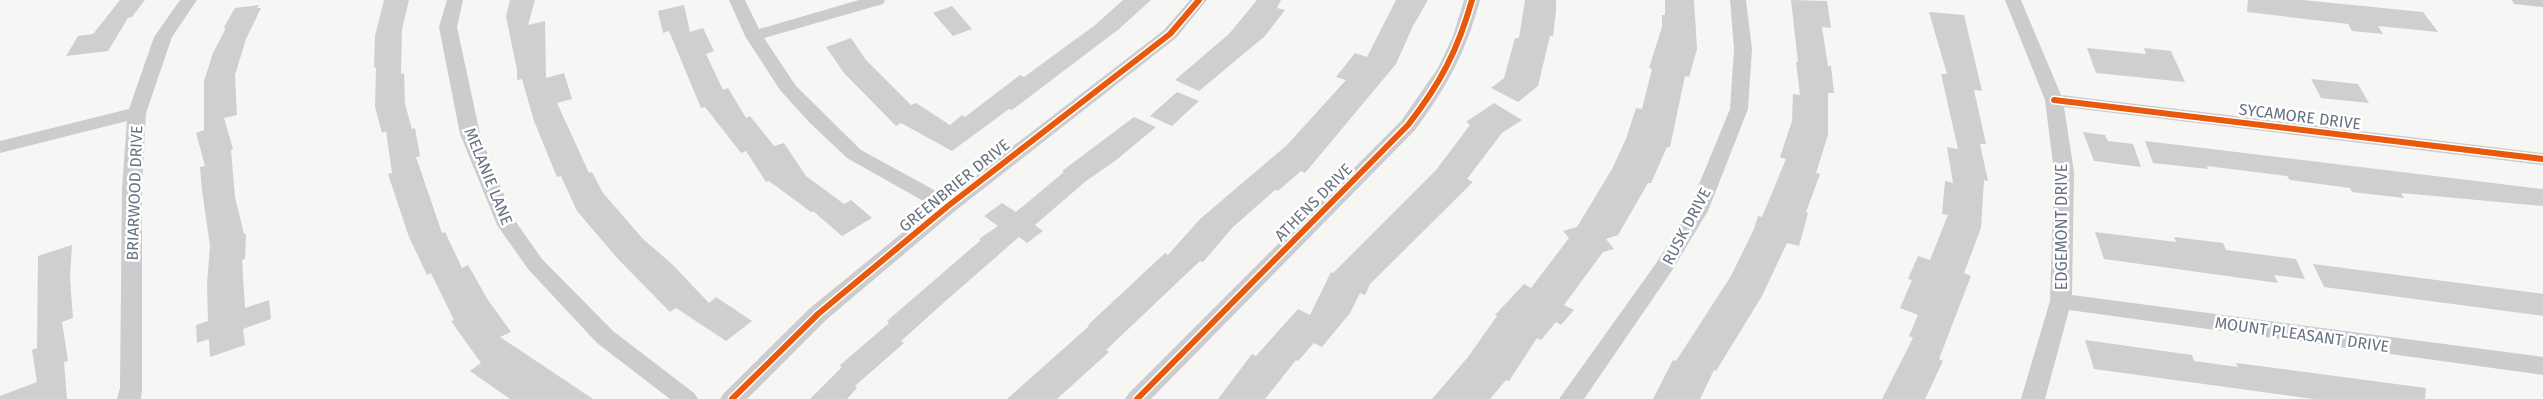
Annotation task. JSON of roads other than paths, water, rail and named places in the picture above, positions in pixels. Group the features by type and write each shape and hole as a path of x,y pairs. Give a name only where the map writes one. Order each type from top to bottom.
{"street":[{"name":"BRIARWOOD DRIVE","path":"129,399 131,388 132,187 137,113 163,37 189,0"},
{"name":"MELANIE LANE","path":"455,0 448,27 470,134 504,220 535,264 605,337 686,399"},
{"path":"737,0 754,36 789,90 854,154 948,206"},
{"path":"754,36 877,0"},
{"name":"GREENBRIER DRIVE","path":"732,399 818,314 948,206 1170,34 1199,0"},
{"name":"ATHENS DRIVE","path":"1137,399 1340,194 1397,140 1438,88 1460,41 1472,0"},
{"name":"RUSK DRIVE","path":"1571,399 1664,267 1698,211 1739,109 1743,49 1738,0"},
{"name":"EDGEMONT DRIVE","path":"2013,0 2054,100 2064,172 2061,301 2033,399"},
{"path":"2520,0 2543,2"},
{"name":"SYCAMORE DRIVE","path":"2054,100 2543,159"},
{"path":"0,147 60,130 137,113"},
{"name":"MOUNT PLEASANT DRIVE","path":"2061,301 2543,366"}]}
